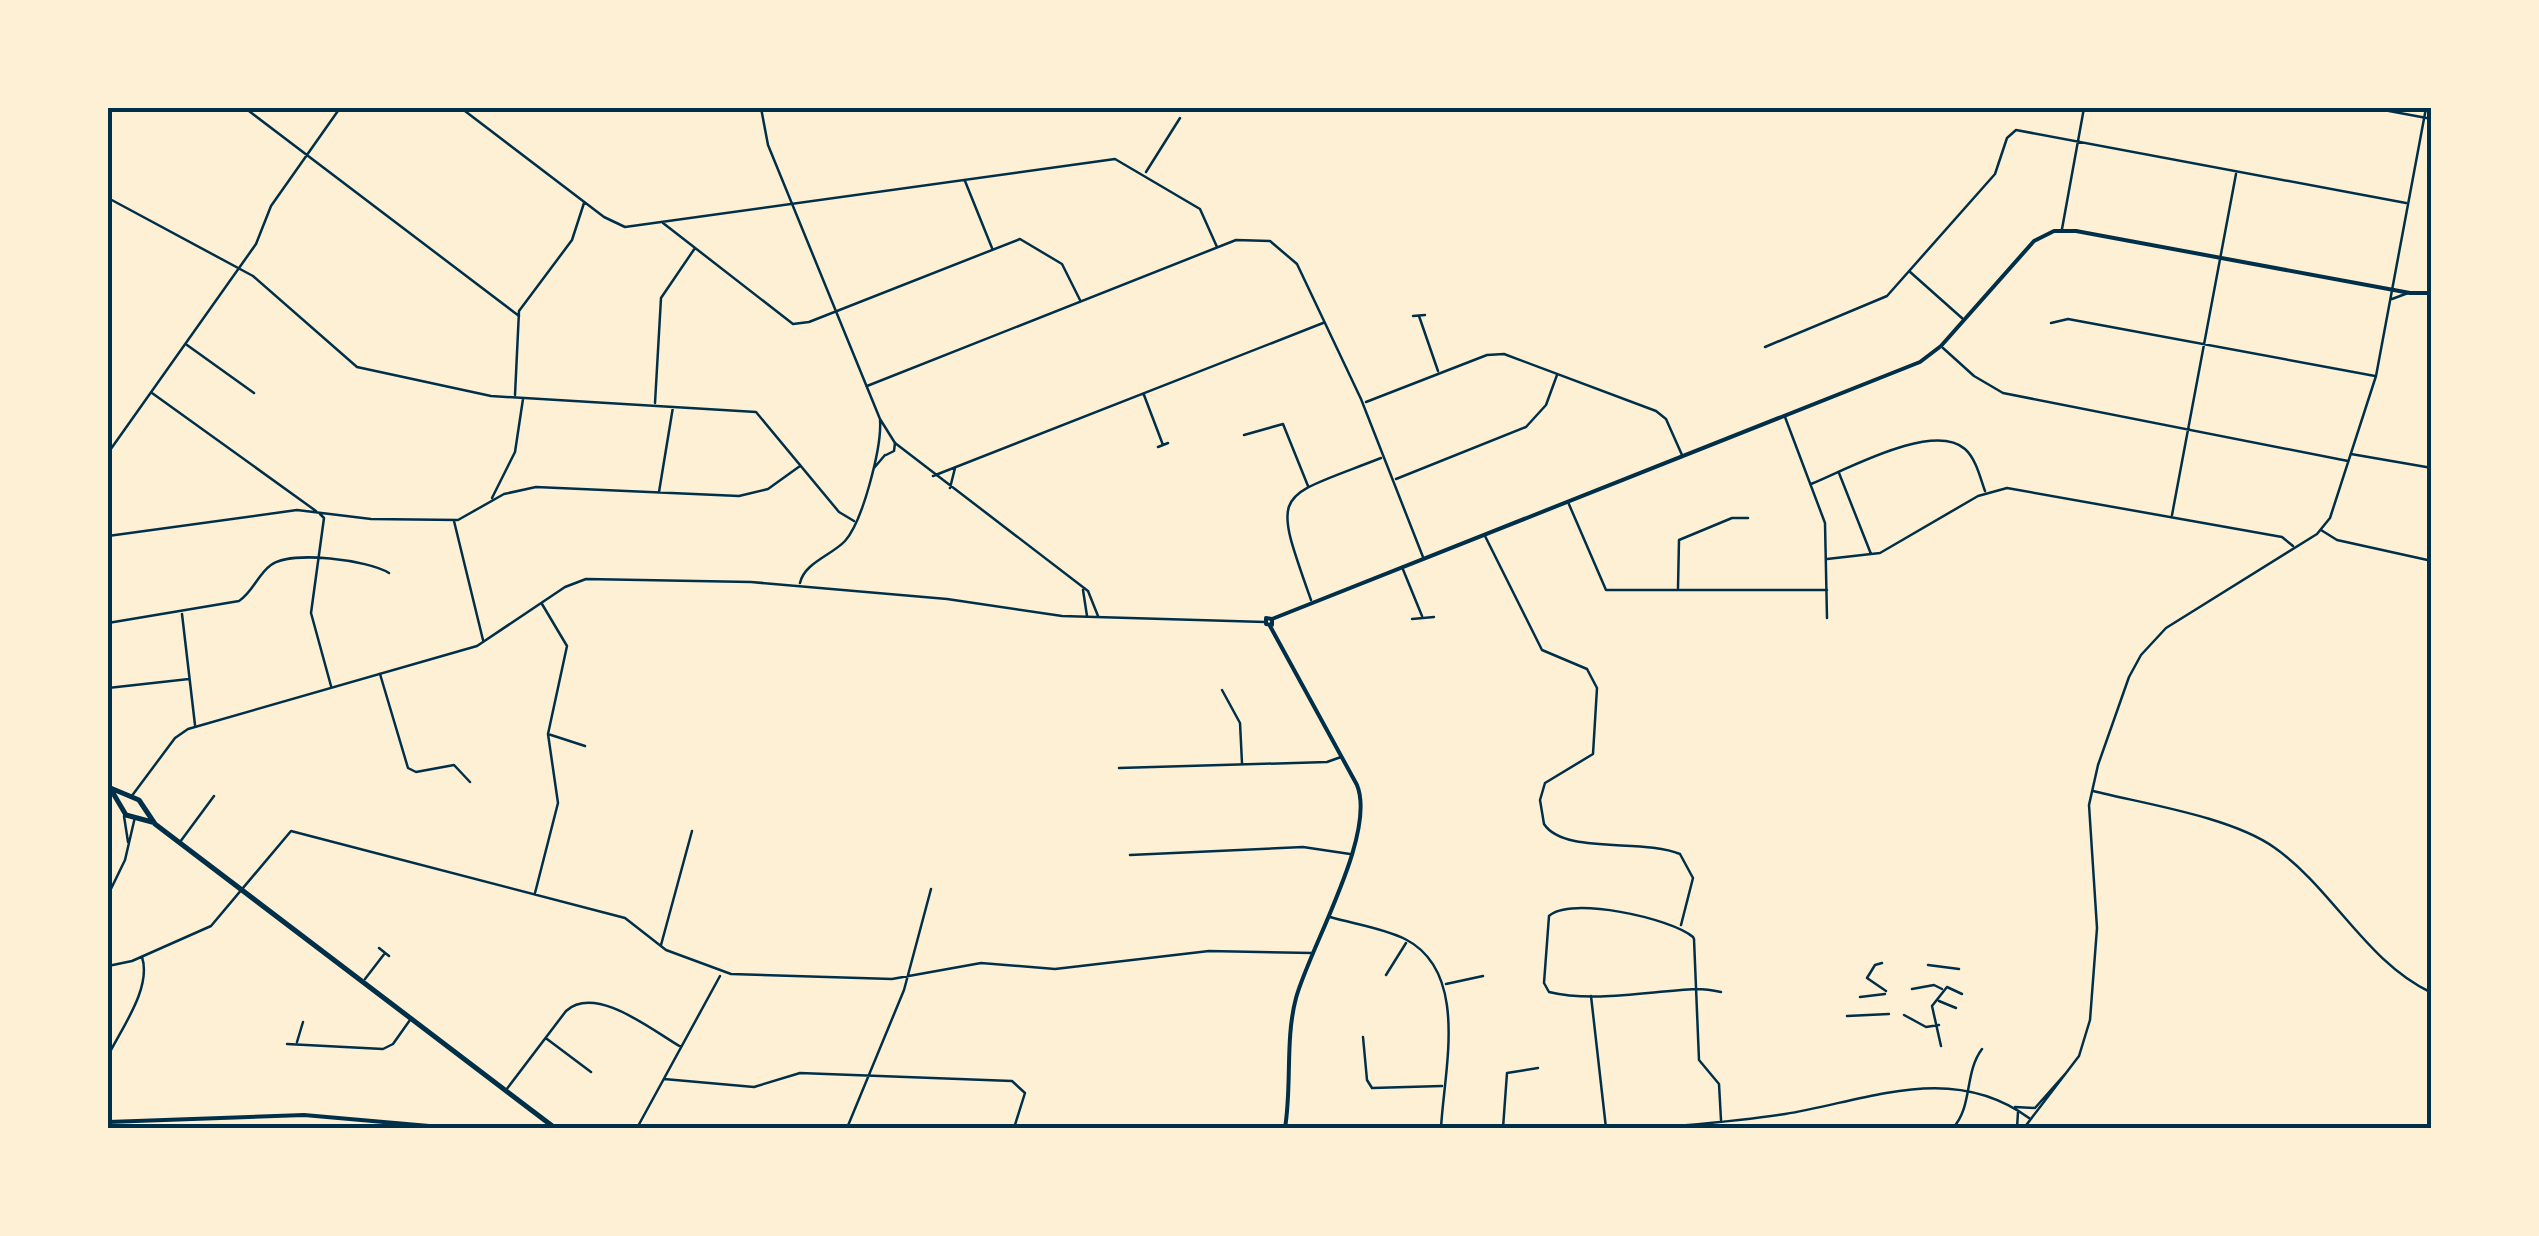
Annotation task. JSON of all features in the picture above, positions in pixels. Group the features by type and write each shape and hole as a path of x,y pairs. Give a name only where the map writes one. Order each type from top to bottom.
{"highway":[{"path":"110,789 142,805 155,824"},
{"path":"110,789 123,811 155,824 180,842 505,1091 544,1126 554,1128"},
{"path":"123,811 130,798"},
{"path":"136,817 142,805"}],"main road":[{"path":"1284,1128 1294,1007 1350,854 1361,798 1269,622 1920,362 1941,346 2034,242 2062,230 2410,293 2432,293"},
{"path":"108,1122 304,1115 452,1128"}],"street":[{"path":"245,108 519,316"},
{"path":"108,453 240,268 256,244 272,206 340,108"},
{"path":"461,108 620,225 1110,159 1144,174 1200,209 1218,247"},
{"path":"762,108 765,138 866,386 894,442 933,476 1093,596 1098,618"},
{"path":"2062,230 2084,108"},
{"path":"2373,108 2432,118"},
{"path":"2024,1128 2071,1069 2090,1020 2097,962 2097,903 2088,833 2092,790 2118,704 2151,642 2189,611 2320,530 2332,513 2376,376 2426,108"},
{"path":"1144,174 1180,118"},
{"path":"1765,347 1882,299 1995,174 2012,132 2408,204"},
{"path":"2172,517 2236,172"},
{"path":"964,179 992,249"},
{"path":"108,198 240,268 353,365 523,399 756,412 843,516 856,522"},
{"path":"515,398 519,316 572,240 585,202"},
{"path":"662,222 793,324 1020,239 1031,242 1068,270 1080,301"},
{"path":"866,386 1218,247 1256,237 1284,248 1297,264 1363,403 1424,558"},
{"path":"655,404 661,298 695,248"},
{"path":"1909,271 1964,320"},
{"path":"2390,300 2410,293"},
{"path":"1413,316 1425,315"},
{"path":"1419,316 1439,374"},
{"path":"2051,323 2068,319 2376,376"},
{"path":"933,476 1326,322"},
{"path":"186,344 254,393"},
{"path":"1941,346 1974,376 2003,392 2349,462"},
{"path":"1363,403 1498,354 1656,411 1666,419 1682,456"},
{"path":"1393,480 1526,428 1546,405 1558,374"},
{"path":"151,392 324,518 312,613 332,688"},
{"path":"1143,394 1166,444 1158,447"},
{"path":"492,500 493,488 514,452 523,399"},
{"path":"659,492 674,406"},
{"path":"1784,416 1825,523 1827,618"},
{"path":"800,586 802,575 844,542 856,522 879,448 880,418"},
{"path":"1244,435 1283,424 1308,487"},
{"path":"1811,484 1920,441 1944,438 1970,454 1985,492"},
{"path":"880,441 894,442"},
{"path":"892,453 894,442"},
{"path":"879,448 886,454"},
{"path":"873,469 886,454 905,454"},
{"path":"2352,454 2432,468"},
{"path":"1312,602 1285,518 1288,501 1308,487 1384,458"},
{"path":"108,536 288,512 454,520 492,500 536,486 739,496 768,490 801,465"},
{"path":"950,489 950,475 956,467"},
{"path":"1839,473 1872,556"},
{"path":"1827,559 1872,556 1985,492 2022,488 2282,537 2294,548"},
{"path":"1568,501 1606,590 1827,590"},
{"path":"1678,590 1679,540 1732,518 1748,518"},
{"path":"454,520 484,642"},
{"path":"2320,530 2337,540 2432,561"},
{"path":"1484,534 1542,650 1587,668 1596,684 1596,746 1584,762 1546,782 1540,800 1544,824 1562,840 1622,843 1680,854 1692,878 1680,928"},
{"path":"108,623 242,600 276,562 360,561 389,573"},
{"path":"1402,566 1422,616"},
{"path":"130,798 175,738 195,727 484,642 586,579 800,586 1098,618 1269,622"},
{"path":"1083,590 1087,617"},
{"path":"535,894 558,803 548,734 567,644 542,603"},
{"path":"181,611 195,727"},
{"path":"1412,618 1434,617"},
{"path":"380,674 408,768 416,772 454,764 470,782"},
{"path":"108,688 189,679"},
{"path":"1222,690 1240,723 1242,764"},
{"path":"548,734 585,746"},
{"path":"1119,768 1327,762 1341,758"},
{"path":"141,785 142,805"},
{"path":"2092,790 2235,829 2272,845 2317,885 2390,966 2432,992"},
{"path":"180,842 214,796"},
{"path":"123,811 128,844"},
{"path":"108,895 136,817"},
{"path":"108,966 142,957 211,926 282,836 294,831 632,921 660,946 721,974 906,978 981,964 1055,969 1208,952 1314,954"},
{"path":"660,946 692,832"},
{"path":"1130,855 1303,847 1350,854"},
{"path":"847,1128 906,978 931,889"},
{"path":"1721,992 1696,989 1552,994 1545,987 1550,913 1632,913 1680,928 1694,939 1696,989 1700,1062 1719,1084 1721,1122"},
{"path":"1328,916 1407,940 1426,955 1444,985 1447,1010 1441,1128"},
{"path":"1386,975 1407,940"},
{"path":"379,948 390,956"},
{"path":"363,982 385,952"},
{"path":"108,1056 136,1000 144,975 142,957"},
{"path":"1860,997 1886,993 1867,978 1875,965 1882,963"},
{"path":"1928,964 1959,969"},
{"path":"637,1128 721,974"},
{"path":"1444,985 1483,976"},
{"path":"1915,987 1934,985 1943,990"},
{"path":"1941,1046 1940,1025 1932,1009 1943,990 1950,986 1962,994"},
{"path":"1591,995 1606,1128"},
{"path":"1938,1000 1956,1008"},
{"path":"505,1091 570,1007 590,1002 622,1014 681,1047"},
{"path":"1847,1016 1889,1014"},
{"path":"1904,1015 1926,1027 1940,1025"},
{"path":"287,1044 382,1049 393,1044 411,1019"},
{"path":"297,1044 303,1022"},
{"path":"1363,1037 1367,1080 1372,1088 1443,1086"},
{"path":"546,1038 591,1072"},
{"path":"1953,1128 1963,1116 1975,1060 1982,1049"},
{"path":"1503,1128 1507,1073 1538,1068"},
{"path":"1655,1128 1783,1115 1892,1090 1968,1094 2014,1108 2035,1108 2071,1069"},
{"path":"664,1078 754,1086 800,1073 1012,1081 1022,1086 1024,1104 1014,1128"},
{"path":"2014,1108 2031,1120"},
{"path":"2014,1108 2021,1118 2018,1128"}]}
